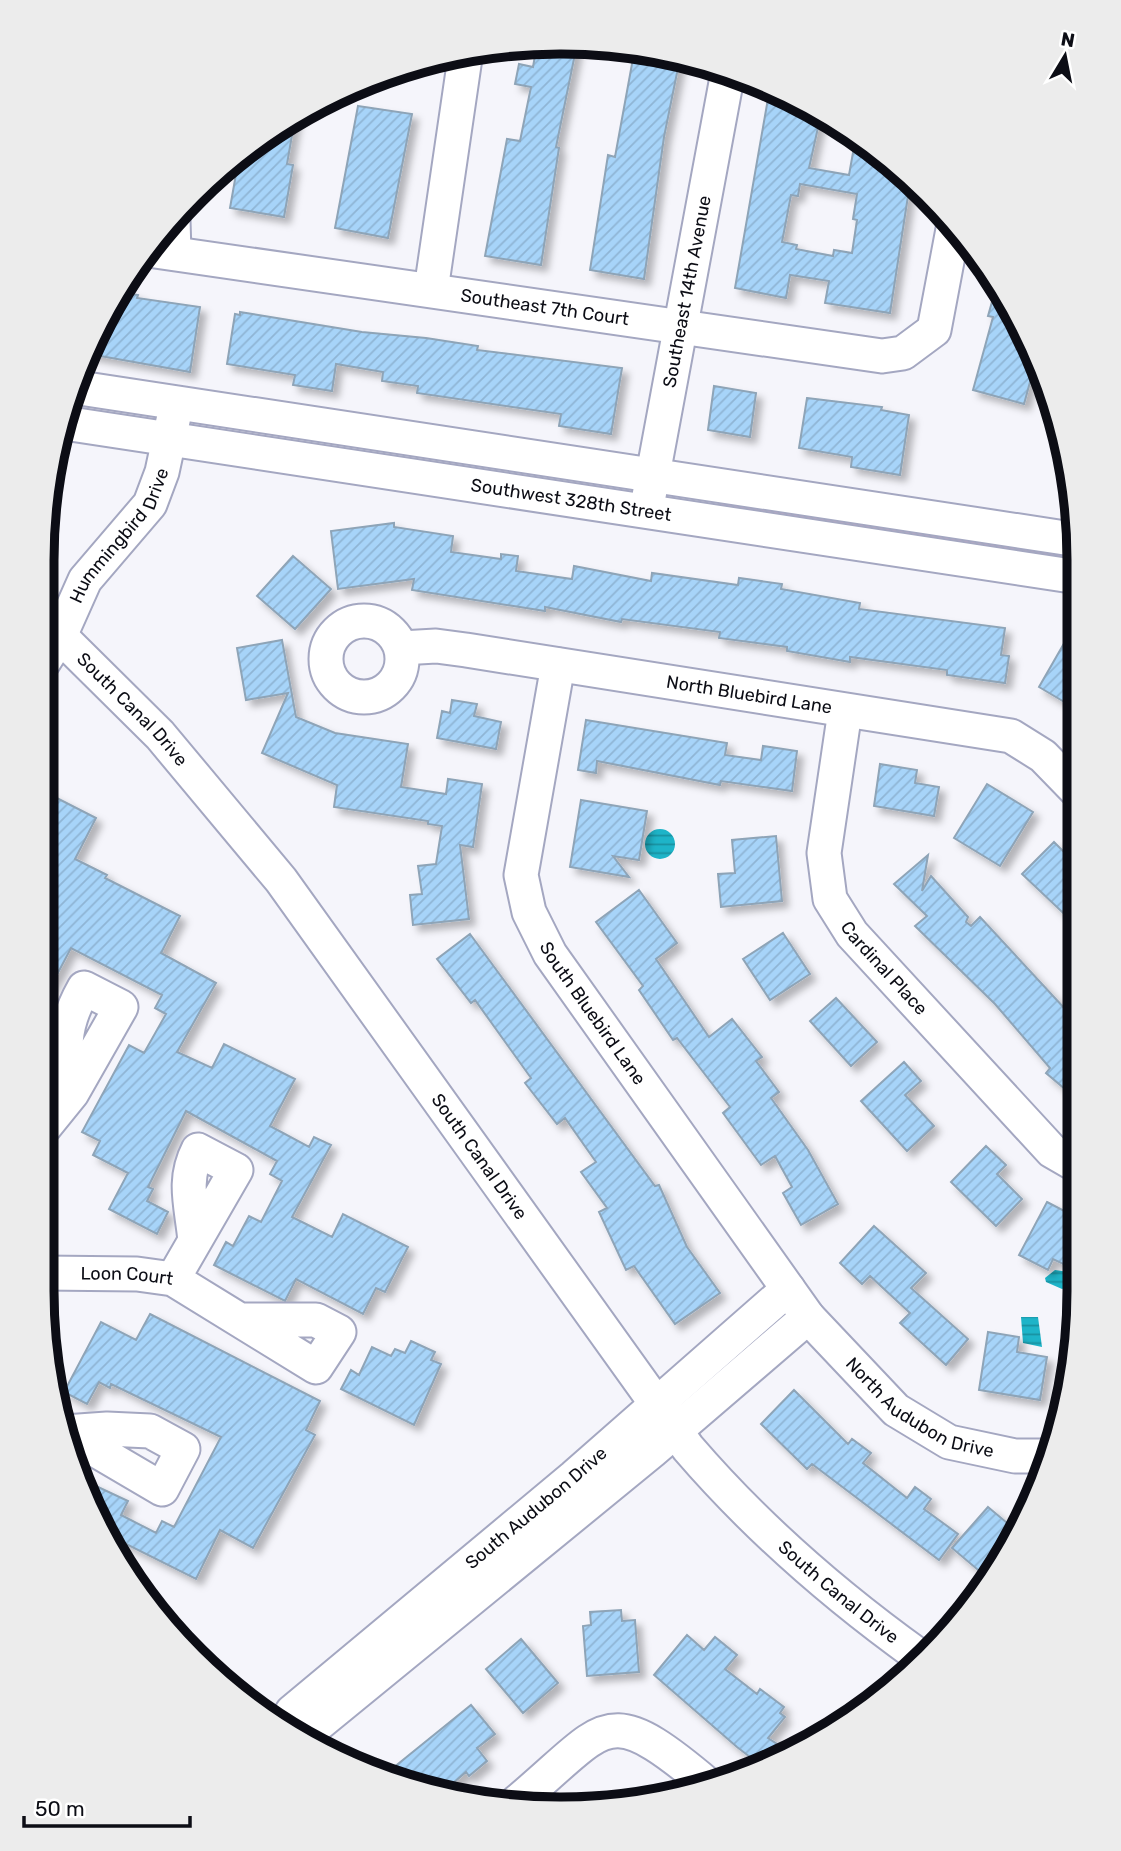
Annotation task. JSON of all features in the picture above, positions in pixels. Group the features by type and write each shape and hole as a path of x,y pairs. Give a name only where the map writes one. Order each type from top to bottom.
{"street":[{"path":"430,290 464,64"},
{"name":"Southeast 14th Avenue","path":"647,512 668,386 683,327 726,82"},
{"name":"Southeast 7th Court","path":"161,252 882,356 904,353 934,330 951,239"},
{"name":"Southwest 328th Street","path":"85,389 1066,538"},
{"name":"Hummingbird Drive","path":"54,644 85,580 150,504 170,439 176,402"},
{"name":"Southwest 328th Street","path":"74,424 1067,575"},
{"name":"North Bluebird Lane","path":"401,649 436,646 1011,736 1043,756 1067,781"},
{"name":"South Canal Drive","path":"54,652 160,735 281,880 664,1419 766,1532 837,1594 914,1652"},
{"name":"South Bluebird Lane","path":"558,665 529,813 521,875 528,912 550,954 808,1317"},
{"name":"Cardinal Place","path":"845,711 824,853 830,900 852,934 1052,1151 1067,1160"},
{"path":"54,1115 72,1093"},
{"path":"173,1279 195,1241"},
{"name":"Loon Court","path":"54,1277 137,1273 173,1279 241,1320"},
{"name":"South Audubon Drive","path":"310,1731 664,1419 788,1290"},
{"name":"South Audubon Drive","path":"290,1718 299,1706 664,1419 808,1317"},
{"name":"North Audubon Drive","path":"808,1317 896,1410 949,1442 1015,1456 1039,1456"},
{"path":"524,1796 583,1742 602,1731 623,1730 645,1737 698,1777"}],"shaded area":[{"path":"712,501 1067,551 1067,563 738,511"}],"water":[{"path":"660,829 670,834 675,844 670,854 660,859 650,854 645,844 650,834"},
{"path":"1055,1270 1067,1272 1067,1287 1062,1289 1046,1282 1045,1278"},
{"path":"1021,1317 1038,1317 1042,1347 1023,1343"}],"building":[{"path":"575,54 556,147 559,148 541,265 485,256 507,139 520,141 531,87 515,84 519,64 533,67 535,55"},
{"path":"633,60 678,69 664,137 644,279 590,270 608,155 615,157"},
{"path":"768,99 819,125 809,168 849,175 854,148 908,194 890,313 825,303 829,281 790,275 786,298 735,288","holes":["800,184 857,194 853,219 857,220 852,253 834,250 833,256 796,249 797,245 782,242 791,195 798,196"]},
{"path":"358,106 412,114 388,238 335,228"},
{"path":"293,131 287,164 293,165 284,217 230,208 236,172"},
{"path":"131,294 138,295 137,298 200,307 190,372 98,356"},
{"path":"993,298 1015,337 1032,376 1024,404 973,390 993,317 988,316"},
{"path":"240,312 362,332 478,346 477,350 622,368 611,434 559,426 561,414 417,393 418,386 382,381 383,372 336,364 332,391 293,385 295,375 227,364 235,314 240,315"},
{"path":"714,386 756,393 750,437 708,430"},
{"path":"807,398 882,407 881,410 909,415 900,475 851,467 852,457 799,448"},
{"path":"394,523 394,527 453,536 451,552 501,559 501,554 518,556 516,571 572,579 574,566 651,581 652,573 738,585 739,578 782,584 781,589 860,603 859,609 1005,628 1001,655 1009,656 1005,683 947,675 947,670 850,657 850,662 787,651 787,647 719,638 720,632 622,619 621,622 545,607 545,611 412,590 414,579 338,589 331,531"},
{"path":"293,556 331,589 295,629 257,596"},
{"path":"1067,638 1067,704 1039,687"},
{"path":"282,640 296,717 335,733 408,744 401,787 446,794 448,779 482,784 473,847 460,845 469,919 413,925 410,895 422,894 418,866 436,864 442,826 428,824 428,821 334,807 337,785 262,753 288,693 246,700 237,648"},
{"path":"452,700 477,704 474,716 501,722 496,749 437,738 442,711 450,713"},
{"path":"586,720 727,743 725,755 761,760 763,746 797,751 792,791 721,781 720,785 597,761 596,773 578,770"},
{"path":"880,764 917,770 915,783 939,787 934,816 874,806"},
{"path":"987,784 1033,812 1000,866 954,838"},
{"path":"54,797 96,818 75,859 107,875 105,878 180,916 161,953 216,983 177,1052 212,1068 224,1044 295,1079 270,1126 309,1147 314,1137 331,1145 292,1217 332,1237 343,1214 408,1247 385,1292 376,1288 363,1314 296,1279 285,1301 214,1265 226,1242 233,1246 249,1216 261,1222 282,1181 270,1174 277,1161 186,1111 148,1187 153,1189 147,1201 168,1212 157,1234 109,1209 128,1173 93,1155 100,1141 82,1132 129,1045 144,1053 166,1014 155,1008 162,995 71,948 54,980"},
{"path":"581,800 647,811 639,860 613,856 629,877 570,867"},
{"path":"776,836 782,901 721,907 718,874 735,873 732,840"},
{"path":"1054,842 1067,855 1067,917 1022,874"},
{"path":"928,855 922,891 931,876 968,917 966,922 971,926 980,917 1067,1011 1067,1091 1046,1073 1050,1068 995,1004 915,926 927,916 894,884"},
{"path":"639,890 677,943 656,959 709,1037 732,1019 762,1057 756,1061 779,1092 771,1098 808,1150 838,1204 801,1225 783,1193 792,1187 775,1156 761,1165 723,1113 730,1107 677,1038 673,1040 639,990 643,986 596,922"},
{"path":"783,933 810,974 770,1000 743,959"},
{"path":"470,934 655,1186 659,1185 687,1247 720,1293 675,1324 634,1266 626,1270 599,1212 607,1208 581,1172 596,1162 565,1118 557,1124 525,1083 531,1078 475,1000 471,1003 437,959"},
{"path":"836,998 877,1042 851,1066 810,1021"},
{"path":"904,1062 921,1081 905,1095 934,1126 907,1151 861,1101"},
{"path":"986,1146 1006,1165 997,1174 1022,1199 996,1226 951,1182"},
{"path":"1047,1202 1067,1212 1067,1266 1053,1259 1048,1270 1019,1255"},
{"path":"874,1226 926,1273 911,1288 968,1339 946,1365 900,1323 910,1313 870,1276 862,1284 840,1263"},
{"path":"150,1314 320,1401 306,1430 315,1435 253,1548 220,1530 196,1579 121,1541 93,1485 128,1501 121,1515 156,1533 162,1521 174,1527 221,1437 111,1384 110,1388 99,1382 87,1404 65,1392 101,1322 136,1340"},
{"path":"988,1332 1019,1337 1017,1352 1047,1357 1040,1400 979,1390"},
{"path":"411,1341 435,1352 431,1360 441,1364 414,1425 341,1389 351,1370 359,1375 372,1347 391,1356 395,1349 405,1353"},
{"path":"794,1390 848,1444 852,1439 871,1453 863,1463 907,1498 915,1487 931,1499 924,1509 958,1534 939,1560 812,1464 807,1469 761,1424"},
{"path":"988,1507 1009,1525 981,1572 952,1548"},
{"path":"621,1610 622,1621 635,1620 639,1672 587,1676 583,1626 591,1625 590,1612"},
{"path":"687,1635 704,1650 715,1637 737,1655 725,1669 757,1694 760,1689 784,1707 780,1713 785,1717 768,1738 777,1744 772,1750 752,1759 654,1675"},
{"path":"521,1639 558,1683 523,1713 486,1669"},
{"path":"471,1705 495,1734 477,1748 487,1761 469,1776 466,1772 451,1784 393,1768"}]}
